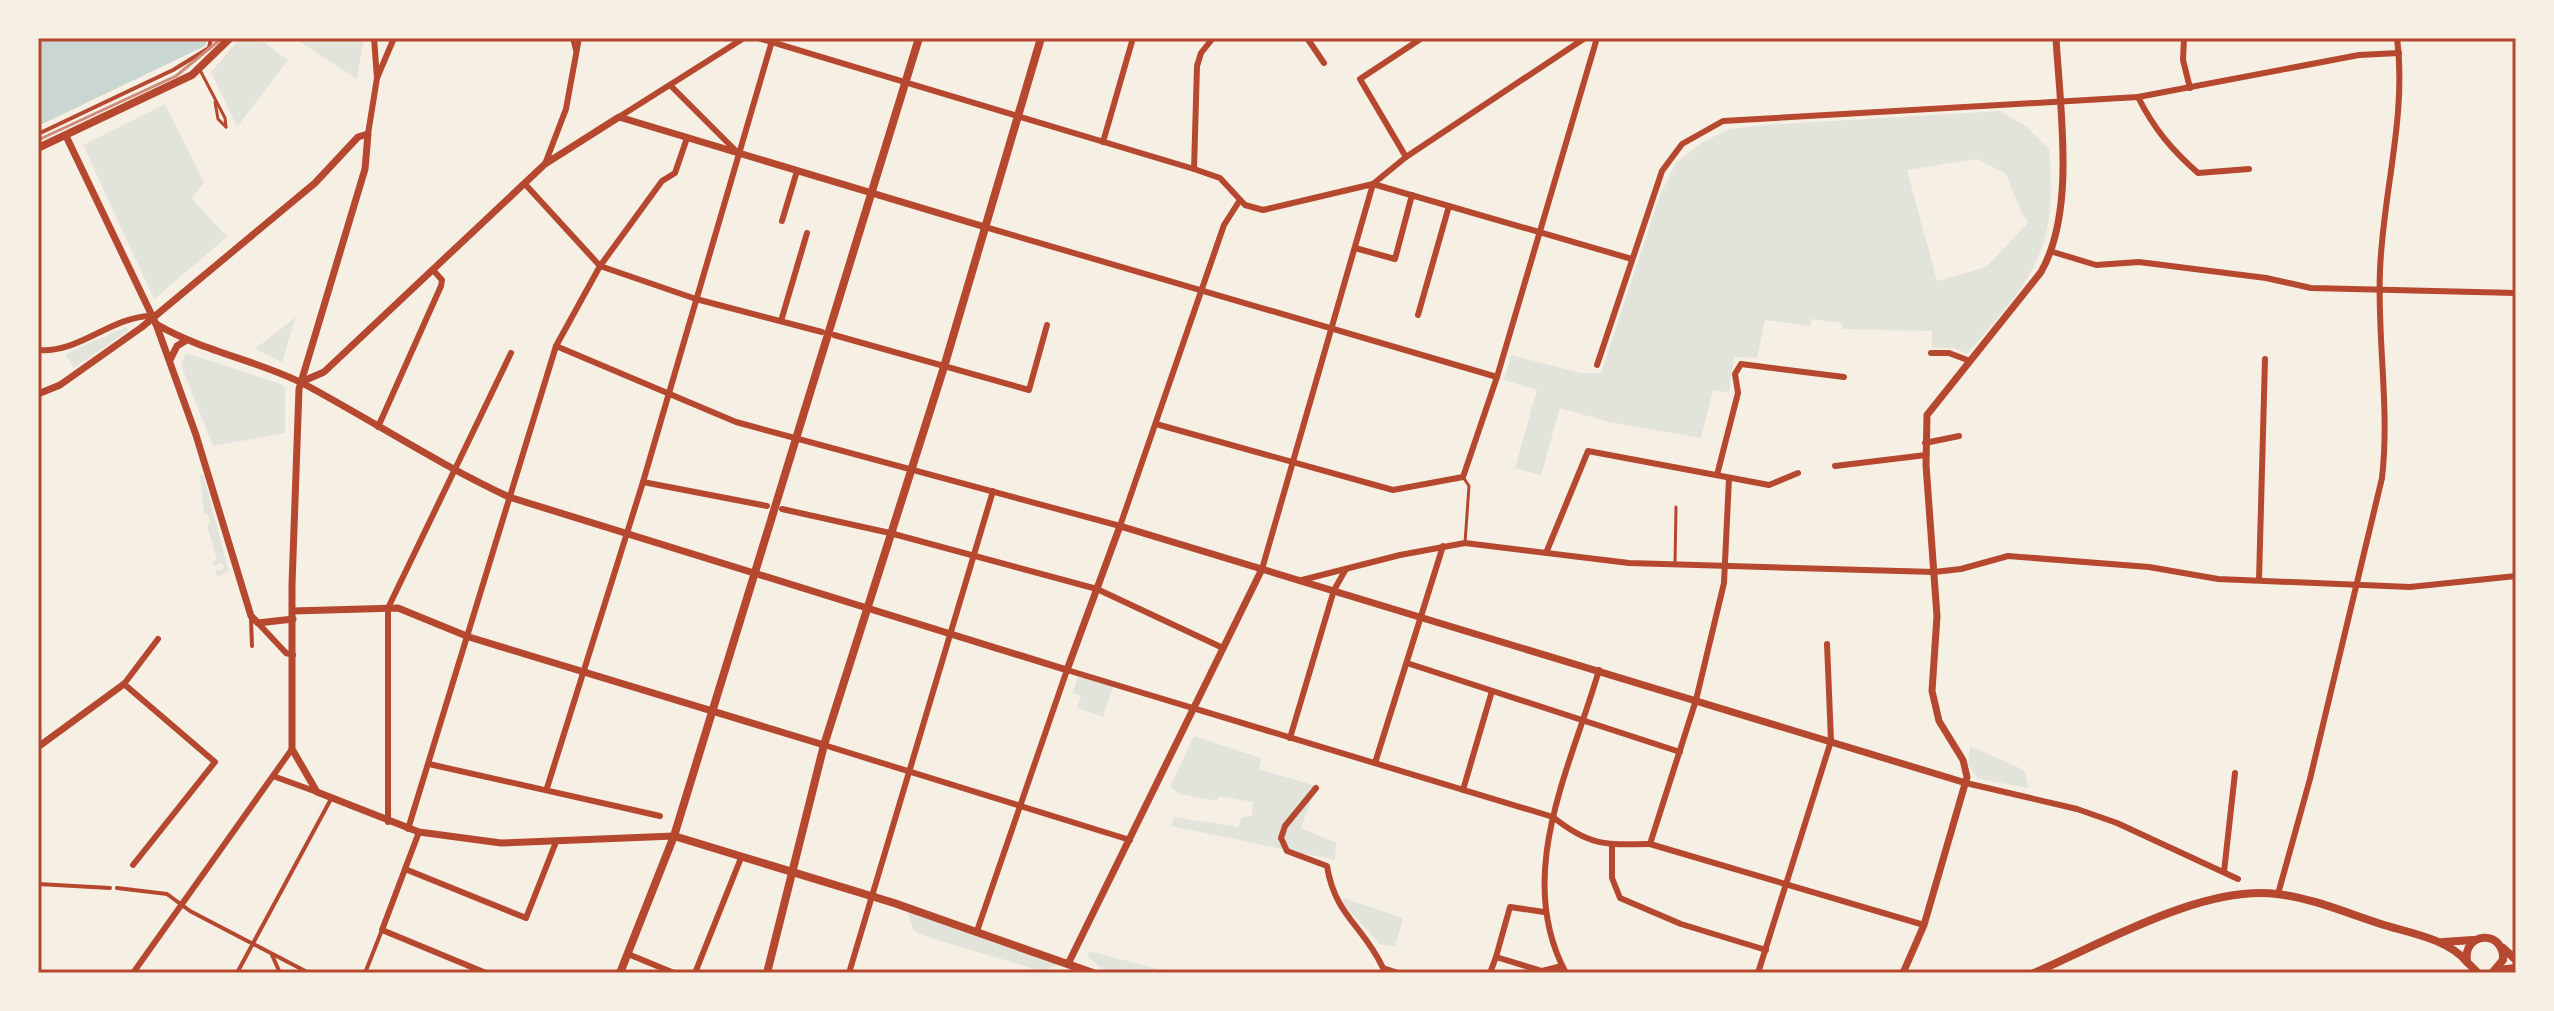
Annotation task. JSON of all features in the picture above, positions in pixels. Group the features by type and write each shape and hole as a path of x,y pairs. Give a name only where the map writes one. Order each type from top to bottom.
{"main road":[{"path":"38,148 200,70 230,38"},
{"path":"620,973 674,836 919,38"},
{"path":"767,973 789,872 824,745 944,367 1041,38"},
{"path":"674,836 873,896 1069,962 1093,973"},
{"path":"2035,973 2166,917 2221,897 2249,893 2278,894 2438,942 2489,937 2516,960"},
{"path":"2471,969 2466,950 2473,940"},
{"path":"2438,942 2471,969"},
{"path":"2494,971 2503,960 2503,948"},
{"path":"2494,971 2516,968"}],"street":[{"path":"38,134 173,70 209,48 211,38"},
{"path":"317,792 292,749 295,472 301,382 365,169 377,78 374,38"},
{"path":"377,78 394,38"},
{"path":"572,38 576,52"},
{"path":"545,164 566,109 579,38"},
{"path":"301,382 324,372 545,164 744,38"},
{"path":"758,38 773,40 1194,169 1220,178 1232,187 1240,200 1263,210 1373,184 1406,157 1585,38"},
{"path":"1103,142 1133,38"},
{"path":"1194,169 1197,66 1201,53 1213,38"},
{"path":"1307,38 1324,63"},
{"path":"1406,157 1360,79 1422,38"},
{"path":"1156,424 1393,490 1463,477 1541,233 1597,38"},
{"path":"1903,973 1924,925 1966,783 1963,760 1939,721 1932,691 1937,629 1925,443 1927,415 2041,272 2053,252 2062,213 2056,38"},
{"path":"2184,38 2183,60 2190,88"},
{"path":"2278,894 2310,779 2382,478 2386,440 2380,291 2400,86 2397,38"},
{"path":"547,788 643,482 773,40"},
{"path":"1597,365 1662,171 1671,155 1703,130 1723,121 2138,97 2359,55 2399,53"},
{"path":"670,85 739,153"},
{"path":"2138,97 2153,126 2171,150 2198,173 2249,169"},
{"path":"619,117 1497,377"},
{"path":"38,394 60,385 142,327 315,183 358,137 368,134"},
{"path":"66,136 156,324 196,435 251,616 252,646"},
{"path":"408,829 556,346 600,266 662,181 675,173 687,138"},
{"path":"782,221 797,171"},
{"path":"525,184 600,266 696,299 822,332"},
{"path":"1373,184 1632,259"},
{"path":"1069,962 1262,569 1373,184"},
{"path":"1355,248 1395,259 1412,195"},
{"path":"977,931 1224,225 1240,200"},
{"path":"1418,315 1449,206"},
{"path":"781,321 807,233"},
{"path":"2053,252 2096,265 2139,262 2266,278 2311,288 2516,293"},
{"path":"378,427 441,286 442,280 433,270"},
{"path":"38,350 58,351 137,317 152,316"},
{"path":"156,324 185,341 301,382 455,472 509,497 1553,817 1586,839 1612,846 1650,844 1924,925"},
{"path":"834,335 1029,390 1047,325"},
{"path":"169,363 174,350 185,341"},
{"path":"556,346 727,419 1120,526 1966,783 2077,809 2117,823 2238,879"},
{"path":"388,822 388,608 511,353"},
{"path":"1931,353 1949,353 1970,361"},
{"path":"2259,580 2265,359"},
{"path":"1717,475 1738,393 1735,374 1741,364 1844,377"},
{"path":"1925,443 1959,436"},
{"path":"1546,553 1588,451 1769,485 1798,473"},
{"path":"1835,466 1926,455"},
{"path":"1650,844 1696,700 1726,565 1729,478"},
{"path":"643,482 767,506"},
{"path":"849,973 993,491"},
{"path":"782,509 890,533 1097,589 1223,648"},
{"path":"1301,580 1465,543 1629,563 1934,572 1961,569 2008,556 2149,567 2218,579 2357,582 2410,587 2516,576"},
{"path":"1375,763 1443,546"},
{"path":"1290,738 1334,590 1346,569"},
{"path":"258,623 293,615 398,608 469,637 1130,840"},
{"path":"251,616 286,653 294,655"},
{"path":"38,747 124,684 158,639"},
{"path":"1758,973 1831,741 1827,644"},
{"path":"1407,663 1680,752"},
{"path":"1496,957 1542,971 1564,970 1544,912 1544,865 1553,817 1599,670"},
{"path":"124,684 215,762 133,865"},
{"path":"1463,790 1492,691"},
{"path":"133,973 292,749"},
{"path":"429,764 547,788 660,816"},
{"path":"2224,872 2235,773"},
{"path":"273,776 419,832 501,843 674,836"},
{"path":"1316,788 1285,826 1281,838 1287,851 1327,866 1335,902 1378,951 1383,968 1398,973"},
{"path":"237,973 331,799"},
{"path":"365,973 419,832"},
{"path":"405,869 526,918 556,842"},
{"path":"1612,846 1612,878 1620,898 1681,924 1766,950"},
{"path":"695,973 741,858"},
{"path":"38,884 110,888"},
{"path":"117,888 156,890 167,894 180,904 309,973"},
{"path":"1490,973 1510,907 1544,912"},
{"path":"382,930 486,973"},
{"path":"271,953 280,973"},
{"path":"628,954 674,973"}],"lane":[{"path":"200,70 225,118 226,127 216,113 215,102"},
{"path":"1463,477 1469,486 1465,543"},
{"path":"1675,564 1676,507"}],"shaded area":[{"path":"38,38 207,38 205,46 38,126"},
{"path":"240,38 258,38 288,60 237,127 211,72"},
{"path":"294,38 364,38 357,79"},
{"path":"165,104 204,183 191,198 227,237 154,299 83,145"},
{"path":"2000,111 2027,127 2049,149 2051,184 2044,240 2024,284 1967,354 1955,348 1932,348 1932,331 1842,329 1842,323 1812,319 1810,326 1765,320 1757,358 1734,357 1729,393 1713,390 1701,438 1609,422 1560,408 1541,475 1515,468 1537,390 1504,380 1511,355 1581,373 1601,373 1660,195 1676,163 1701,143 1730,129","holes":["1977,159 2006,174 2022,214 2029,222 1986,267 1937,281 1907,170"]},
{"path":"296,317 282,362 255,349"},
{"path":"126,327 129,330 74,368 65,354"},
{"path":"186,353 281,384 285,388 285,433 213,446 181,365"},
{"path":"203,474 229,571 218,577 215,569 220,571 224,567 221,563 215,566 213,562 217,560 207,525 210,524 208,514 204,514 200,475"},
{"path":"1078,676 1113,686 1103,717 1077,708 1081,696 1073,693"},
{"path":"1194,736 1261,758 1259,769 1316,786 1301,828 1336,843 1335,860 1171,826 1174,817 1238,827 1242,817 1252,816 1253,802 1219,796 1217,801 1180,794 1170,787"},
{"path":"1970,746 2024,770 2029,788 1978,779 1968,764"},
{"path":"1344,898 1403,918 1395,947 1380,944 1343,904"},
{"path":"907,911 1060,964 1041,971 924,936 913,930"},
{"path":"1089,951 1173,973 1107,973 1088,957"}],"railway":[{"path":"38,140 176,76 222,38"}]}
